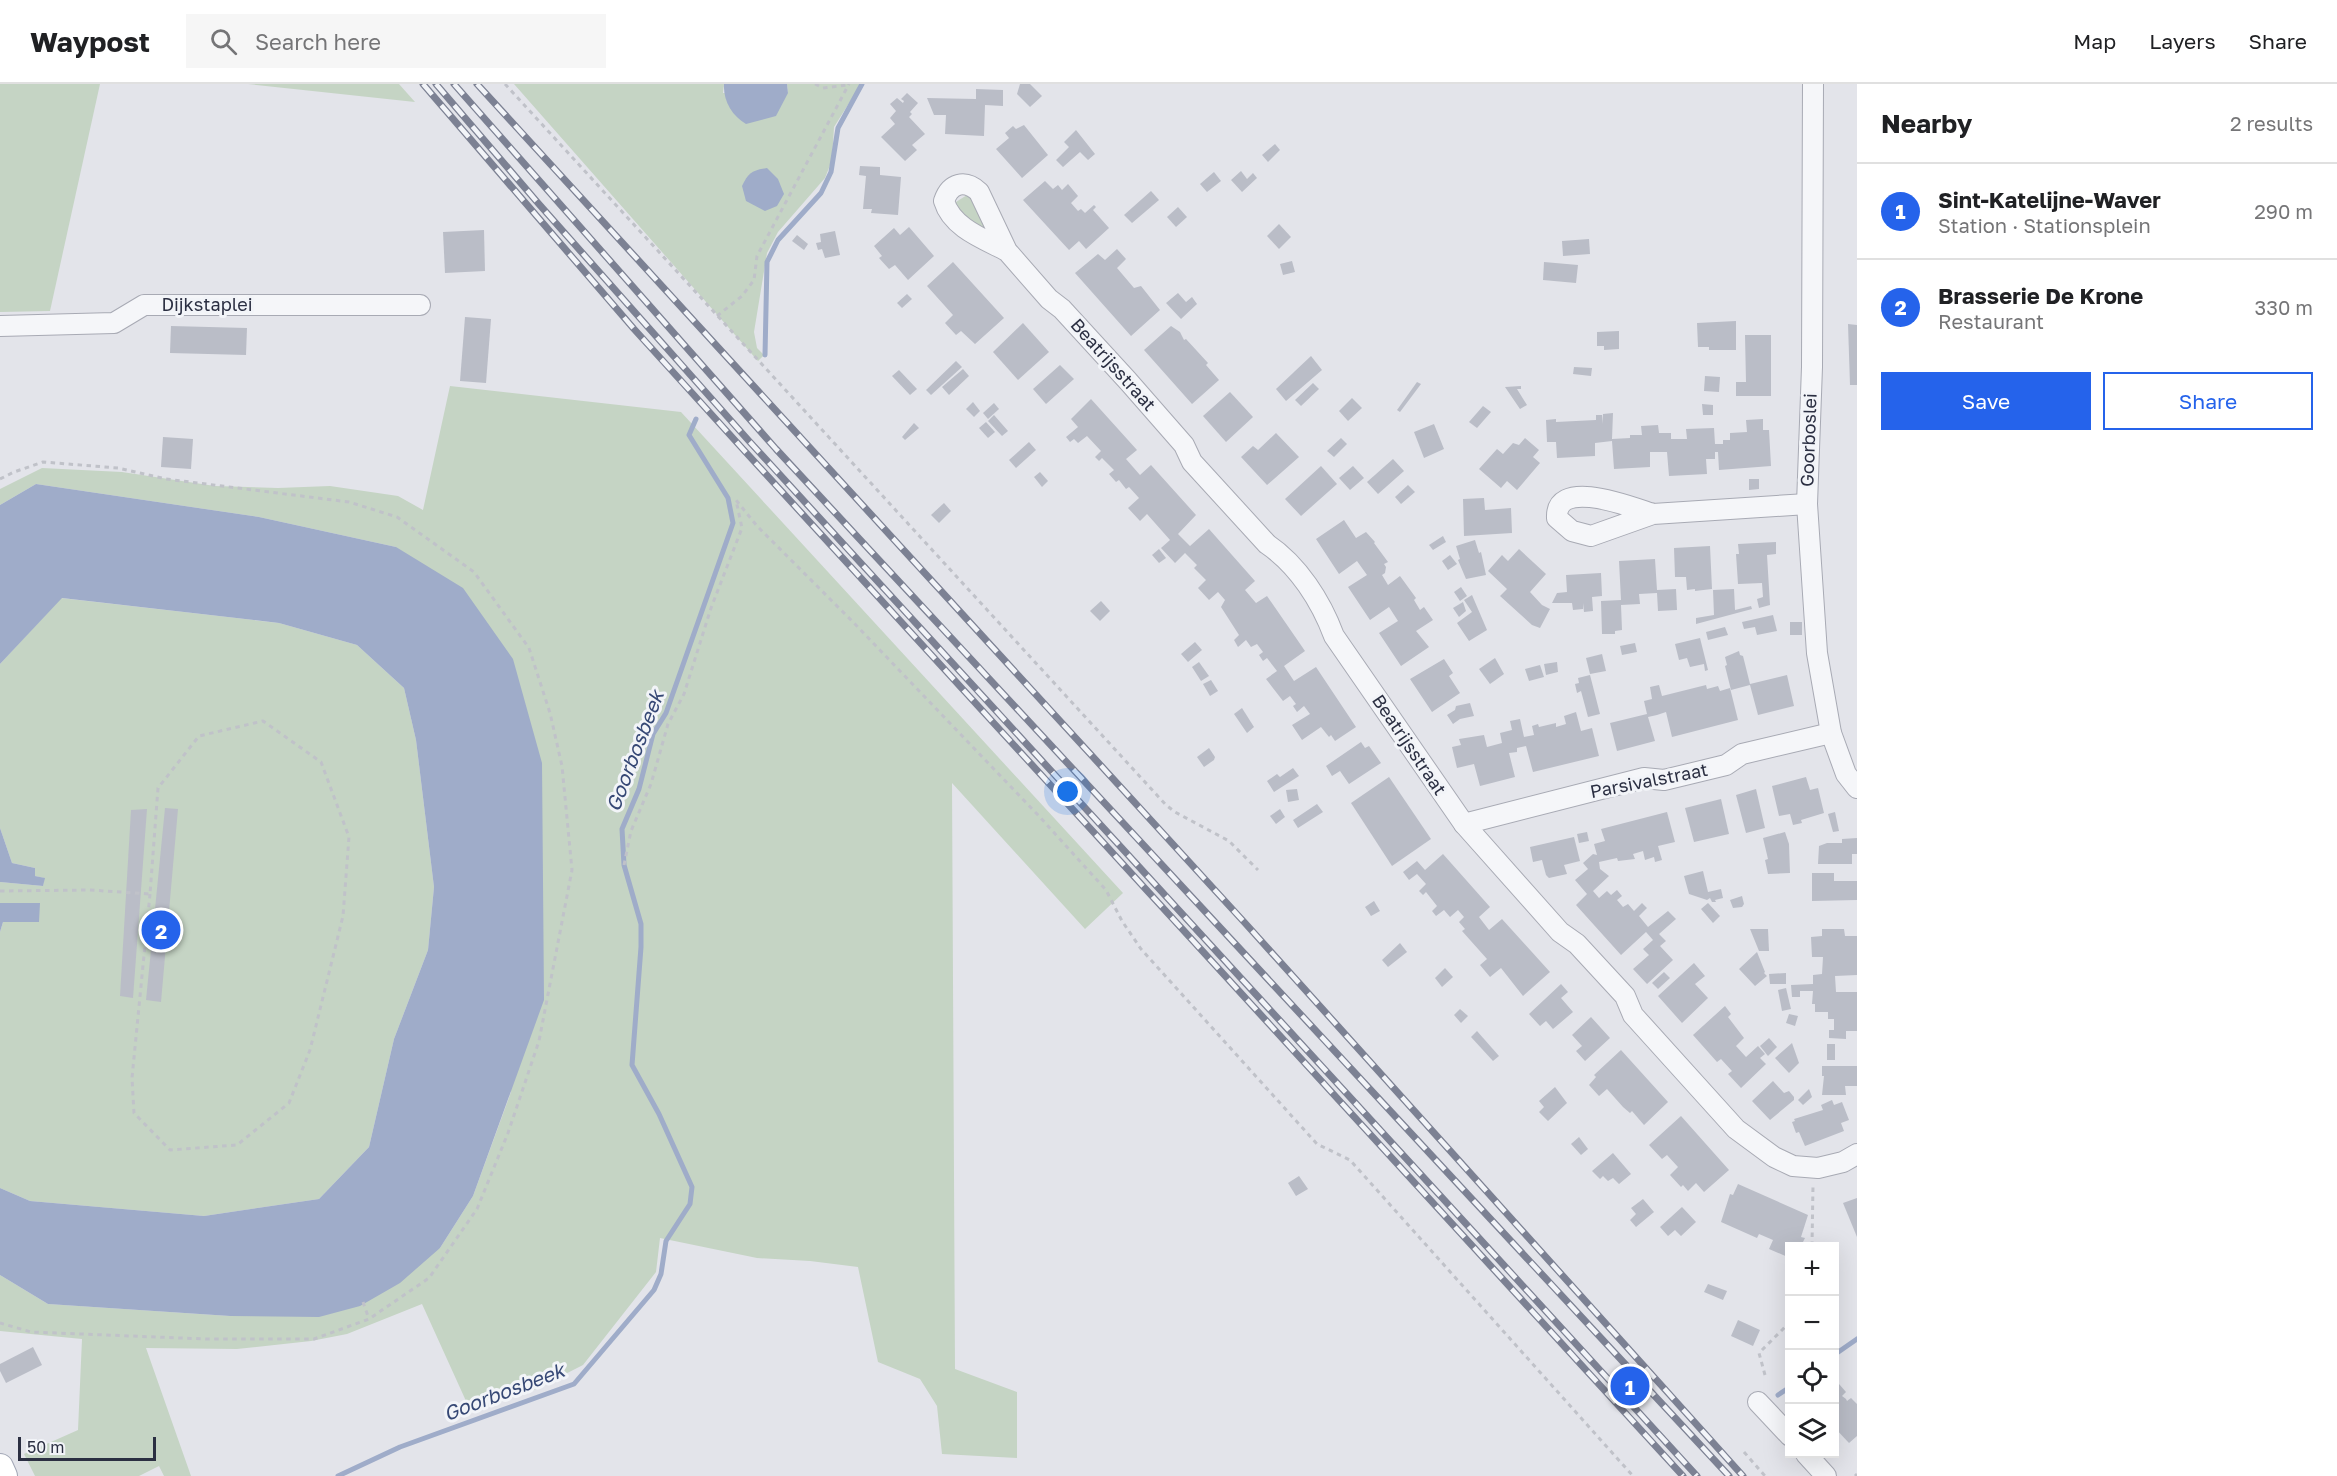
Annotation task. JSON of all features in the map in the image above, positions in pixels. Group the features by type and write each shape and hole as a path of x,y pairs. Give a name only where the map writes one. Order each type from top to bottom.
{"main road":[{"path":"0,1467 4,1476"}],"street":[{"name":"Goorboslei","path":"1813,84 1812,367 1806,504 1817,653 1831,733 1846,774 1857,788"},
{"name":"Beatrijsstraat","path":"1007,251 1142,397 1184,445 1192,462 1267,544 1282,553 1328,616 1334,636 1464,825 1560,932 1577,944 1625,996 1634,1015 1736,1129 1782,1162 1813,1168 1836,1165 1857,1154"},
{"name":"Dijkstaplei","path":"0,326 114,324 144,305 420,305"},
{"path":"1653,514 1806,504"},
{"name":"Parsivalstraat","path":"1464,825 1644,778 1664,780 1726,765 1742,754 1831,733"},
{"path":"1758,1402 1785,1431"},
{"path":"1810,1458 1826,1476"}],"path":[{"path":"505,84 1166,805 1229,841 1258,870"},
{"path":"815,84 823,88 849,84"},
{"path":"717,316 742,296 754,280 757,256 849,84"},
{"path":"0,479 43,462 118,468 166,479 349,502 397,517 474,572 530,648 550,712 562,766 572,870 539,1041 508,1132 477,1209 429,1278 369,1319 314,1338 206,1339 31,1332 0,1323"},
{"path":"624,865 631,831 651,784 668,724 684,694 711,608 742,528 736,500 757,526 871,640 1106,890 1122,921 1141,949 1317,1144 1350,1160 1633,1476"},
{"path":"263,721 321,762 349,837 343,916 310,1050 289,1103 237,1145 170,1150 134,1113 132,1078 150,894 159,788 198,736 263,721"},
{"path":"0,891 90,890 150,894"},
{"path":"1812,1242 1813,1168"},
{"path":"363,1302 369,1319"},
{"path":"1765,1375 1759,1353 1785,1327"},
{"path":"1744,1452 1765,1476"}],"green space":[{"path":"0,84 100,84 50,311 0,312"},
{"path":"248,84 399,84 415,102"},
{"path":"514,84 724,84 723,93 788,93 787,84 861,84 834,127 832,160 825,178 778,232 767,253 754,332 757,348 764,355 758,361"},
{"path":"967,195 972,197 989,235 955,209 956,202"},
{"path":"450,386 681,412 1123,893 1085,929 952,783 955,1369 1017,1392 1017,1458 942,1454 937,1406 920,1379 878,1362 858,1267 757,1258 660,1238 656,1272 583,1365 532,1391 471,1412 422,1304 347,1334 311,1341 237,1349 146,1348 191,1476 164,1476 159,1466 139,1476 35,1476 24,1454 78,1430 82,1339 0,1331 0,1275 48,1304 230,1316 440,1248 473,1196 511,1092 396,547 259,517 36,484 0,505 0,489 42,468 122,472 215,486 278,488 330,486 398,496 423,510"},
{"path":"61,598 279,623 357,645 404,688 416,740 434,887 428,950 394,1039 369,1147 319,1199 204,1216 30,1201 0,1188 0,932 3,922 40,903 0,903 0,882 43,886 44,878 35,876 35,868 12,863 0,828 0,664"}],"water":[{"path":"724,84 787,84 788,93 776,116 746,124 729,107"},
{"path":"767,168 778,179 784,194 777,206 765,211 746,201 742,186 751,173"},
{"path":"36,484 259,517 396,547 463,588 513,659 542,763 544,1000 473,1196 440,1248 400,1283 360,1306 319,1317 230,1316 48,1304 0,1275 0,1188 30,1201 204,1216 319,1199 369,1147 394,1039 428,950 434,887 416,740 404,688 357,645 279,623 62,598 0,664 0,505"},
{"path":"0,828 12,863 35,868 35,876 45,878 43,886 0,882"},
{"path":"0,903 40,903 39,922 3,922 0,932"}],"building":[{"path":"1020,84 1030,84 1042,96 1030,107 1017,94"},
{"path":"976,89 1003,90 1003,106 985,105 984,136 945,134 946,115 934,115 927,98 976,99"},
{"path":"907,93 918,103 910,112 912,114 909,117 925,134 912,145 917,150 905,161 881,137 895,124 890,118 896,111 890,104 897,98 903,103 901,99"},
{"path":"1024,125 1048,155 1022,178 996,149 1009,138 1005,133 1013,126 1016,129"},
{"path":"1076,130 1095,154 1088,160 1080,152 1063,167 1056,160 1069,147 1064,142"},
{"path":"1275,144 1280,150 1268,162 1262,155"},
{"path":"860,166 880,167 880,175 901,177 898,215 871,213 872,209 863,209 866,176 859,175"},
{"path":"1241,171 1247,179 1253,173 1257,178 1242,192 1231,180"},
{"path":"1214,172 1221,181 1207,192 1200,184"},
{"path":"1045,181 1053,189 1058,185 1062,190 1068,184 1078,196 1071,203 1078,211 1081,209 1085,213 1094,205 1096,207 1093,210 1109,228 1086,249 1079,241 1069,250 1023,200"},
{"path":"1151,191 1159,200 1132,223 1124,215"},
{"path":"1178,207 1187,217 1176,227 1167,217"},
{"path":"1279,224 1291,237 1279,249 1267,236"},
{"path":"909,227 934,256 908,280 895,265 889,269 879,258 882,256 874,246 894,228 900,235"},
{"path":"484,230 485,271 445,273 443,232"},
{"path":"835,231 840,255 825,258 822,249 818,250 816,243 821,242 820,234"},
{"path":"797,235 808,244 804,250 792,241"},
{"path":"1589,239 1590,254 1563,256 1562,241"},
{"path":"1117,249 1126,259 1117,268 1134,288 1141,286 1160,310 1131,336 1075,273 1098,254 1105,260"},
{"path":"1292,261 1295,272 1283,275 1280,264"},
{"path":"953,262 1004,318 975,344 961,331 956,335 945,323 953,315 927,286"},
{"path":"1544,262 1578,265 1576,283 1543,280"},
{"path":"1178,293 1186,302 1192,297 1197,304 1181,319 1166,303"},
{"path":"907,294 912,299 902,308 897,303"},
{"path":"465,317 491,319 486,383 460,381"},
{"path":"1736,321 1736,350 1709,350 1709,347 1698,347 1697,323"},
{"path":"1023,323 1049,352 1018,380 993,352"},
{"path":"1848,324 1857,325 1857,385 1850,385"},
{"path":"171,326 247,328 246,355 170,353"},
{"path":"1171,326 1180,332 1184,340 1186,339 1208,363 1206,365 1219,380 1192,404 1144,350"},
{"path":"1619,331 1619,349 1604,350 1604,346 1597,346 1597,332"},
{"path":"1745,335 1771,335 1771,396 1736,396 1736,382 1746,382"},
{"path":"1311,356 1322,370 1286,401 1276,389"},
{"path":"956,361 962,367 931,395 926,390"},
{"path":"1060,365 1074,379 1046,404 1033,389"},
{"path":"1574,367 1592,368 1591,376 1573,374"},
{"path":"963,369 969,376 949,395 942,387"},
{"path":"899,370 917,389 910,395 892,376"},
{"path":"1705,376 1720,377 1719,392 1704,391"},
{"path":"1417,382 1421,384 1400,412 1397,410"},
{"path":"1313,383 1319,389 1301,406 1295,400"},
{"path":"1521,386 1521,389 1517,389 1527,405 1520,409 1505,387"},
{"path":"1230,392 1253,417 1226,442 1203,416"},
{"path":"1352,398 1362,408 1348,421 1339,411"},
{"path":"1091,399 1137,450 1126,459 1140,475 1151,465 1196,515 1178,534 1190,546 1209,529 1255,581 1245,590 1256,603 1267,596 1305,651 1284,666 1294,681 1316,667 1356,727 1335,741 1321,727 1302,740 1292,725 1310,714 1304,706 1297,712 1293,706 1296,704 1290,696 1283,701 1266,679 1277,671 1267,658 1263,661 1259,655 1263,652 1257,644 1251,647 1246,640 1238,647 1234,640 1239,635 1221,607 1225,600 1218,592 1209,600 1198,588 1206,580 1194,568 1197,565 1185,553 1175,563 1161,548 1170,540 1147,514 1140,521 1128,508 1139,498 1129,487 1126,489 1119,480 1116,482 1109,474 1114,470 1102,458 1099,461 1095,457 1101,451 1087,436 1078,443 1074,439 1070,442 1066,437 1078,427 1071,419"},
{"path":"973,402 980,411 974,417 966,409"},
{"path":"994,403 999,409 988,419 983,413"},
{"path":"1702,404 1713,405 1713,415 1703,415"},
{"path":"1483,406 1491,412 1477,428 1469,422"},
{"path":"1613,413 1612,439 1642,435 1641,426 1658,425 1659,433 1671,433 1671,439 1687,439 1686,429 1714,428 1715,444 1723,444 1723,440 1730,440 1730,433 1747,432 1746,420 1763,419 1763,430 1769,430 1771,466 1719,470 1718,452 1715,452 1715,459 1706,459 1707,474 1669,476 1667,452 1650,452 1650,467 1614,469 1612,441 1595,443 1595,456 1557,458 1556,442 1547,442 1546,420 1556,419 1556,422 1596,420 1596,415 1602,415 1602,424 1603,414"},
{"path":"994,415 1008,431 1002,436 988,421"},
{"path":"986,422 995,432 988,438 979,428"},
{"path":"914,423 919,428 905,440 902,437"},
{"path":"1434,424 1444,449 1424,458 1414,432"},
{"path":"1276,433 1299,457 1267,485 1241,457 1253,446 1258,450"},
{"path":"163,437 193,439 191,469 161,467"},
{"path":"1341,438 1347,444 1334,457 1327,451"},
{"path":"1525,438 1539,450 1533,457 1540,463 1517,490 1507,481 1501,488 1479,469 1497,449 1503,454 1513,443 1519,445"},
{"path":"1029,442 1036,450 1016,468 1009,460"},
{"path":"1393,459 1404,471 1378,494 1367,482"},
{"path":"1321,466 1337,484 1301,516 1285,499"},
{"path":"1353,466 1364,478 1350,490 1339,478"},
{"path":"1040,472 1048,481 1042,487 1034,477"},
{"path":"1749,479 1759,479 1759,489 1749,490"},
{"path":"1408,485 1415,492 1401,504 1395,497"},
{"path":"1484,498 1485,510 1511,508 1512,533 1464,536 1463,499"},
{"path":"944,503 951,511 939,523 931,515"},
{"path":"1344,520 1356,538 1366,532 1375,542 1388,562 1384,564 1385,573 1382,575 1388,585 1400,576 1416,598 1414,600 1420,610 1424,607 1433,620 1416,631 1429,647 1401,666 1379,633 1398,621 1389,607 1370,620 1348,587 1367,575 1357,561 1339,574 1316,539"},
{"path":"1443,536 1446,542 1433,550 1429,545"},
{"path":"1475,540 1479,553 1481,552 1486,575 1466,579 1458,560 1460,559 1456,546"},
{"path":"1776,542 1776,554 1767,555 1770,605 1759,608 1757,599 1763,597 1762,583 1738,584 1736,554 1739,554 1738,544"},
{"path":"1710,546 1712,589 1687,590 1686,577 1675,577 1674,548"},
{"path":"1159,549 1166,558 1159,563 1152,555"},
{"path":"1519,549 1546,574 1530,592 1542,605 1550,609 1540,628 1532,625 1500,596 1507,589 1488,571 1502,555 1508,561"},
{"path":"1450,555 1457,564 1448,570 1442,561"},
{"path":"1655,559 1657,590 1676,589 1677,610 1658,611 1657,593 1639,594 1640,604 1621,605 1622,630 1615,631 1615,634 1602,634 1601,601 1621,600 1619,561"},
{"path":"1601,573 1602,596 1592,597 1593,611 1584,612 1583,603 1583,609 1573,610 1572,603 1552,603 1557,593 1567,592 1566,575"},
{"path":"1461,587 1467,596 1460,601 1454,592"},
{"path":"1734,589 1735,610 1751,606 1752,609 1696,624 1696,618 1714,615 1713,590"},
{"path":"1472,595 1487,630 1469,641 1457,623 1472,612 1464,600"},
{"path":"1101,601 1110,611 1100,621 1090,611"},
{"path":"1463,602 1466,611 1459,617 1453,608"},
{"path":"1773,615 1777,631 1757,635 1755,627 1744,629 1742,622"},
{"path":"1790,622 1802,622 1802,635 1790,635"},
{"path":"1725,627 1728,635 1708,640 1706,632"},
{"path":"1700,638 1708,670 1705,671 1704,664 1690,667 1687,658 1679,660 1675,644"},
{"path":"1195,642 1202,650 1188,662 1181,654"},
{"path":"1635,643 1637,652 1622,655 1620,646"},
{"path":"1739,651 1743,656 1750,684 1787,675 1794,706 1758,715 1750,685 1731,690 1725,657"},
{"path":"1602,654 1606,671 1590,674 1586,658"},
{"path":"1495,658 1504,674 1490,684 1479,669"},
{"path":"1444,659 1453,673 1449,676 1460,693 1432,712 1410,679"},
{"path":"1199,662 1209,676 1201,681 1192,667"},
{"path":"1557,662 1558,672 1546,675 1544,664"},
{"path":"1540,665 1544,677 1529,681 1525,669"},
{"path":"1590,675 1600,714 1588,717 1581,691 1577,693 1575,684 1579,683 1578,678"},
{"path":"1211,680 1218,691 1210,696 1203,684"},
{"path":"1659,685 1662,696 1706,685 1707,689 1718,686 1720,691 1730,688 1738,720 1672,737 1666,712 1648,717 1655,741 1617,751 1610,723 1647,714 1644,701 1652,699 1650,687"},
{"path":"1470,703 1474,716 1460,719 1453,724 1447,715 1455,710 1456,706"},
{"path":"1242,708 1254,727 1247,733 1234,714"},
{"path":"1576,712 1581,731 1592,728 1599,756 1533,772 1526,746 1517,748 1517,752 1509,753 1515,777 1480,786 1474,764 1457,768 1452,747 1461,745 1459,739 1484,735 1487,747 1502,743 1500,733 1512,730 1510,721 1520,719 1524,737 1534,735 1532,726 1538,724 1539,727 1556,723 1556,727 1566,724 1564,716"},
{"path":"1361,742 1365,748 1369,746 1381,763 1349,784 1340,771 1332,776 1326,766"},
{"path":"1209,748 1215,757 1204,767 1197,757"},
{"path":"1293,768 1299,776 1274,792 1267,781 1277,774 1280,777"},
{"path":"1389,777 1431,839 1392,866 1351,803"},
{"path":"1806,777 1810,790 1818,788 1824,813 1793,825 1790,814 1779,816 1772,786"},
{"path":"1297,789 1299,800 1288,802 1286,790"},
{"path":"1756,789 1765,828 1746,833 1736,795"},
{"path":"1721,799 1729,834 1694,842 1685,808"},
{"path":"1317,804 1323,812 1298,828 1293,820"},
{"path":"165,808 178,809 161,1002 146,1000"},
{"path":"147,809 133,998 120,996 131,810"},
{"path":"1280,809 1285,817 1276,824 1270,816"},
{"path":"1667,812 1675,842 1658,846 1662,860 1655,862 1654,857 1645,860 1643,851 1633,854 1635,859 1618,861 1617,858 1599,862 1600,869 1609,876 1593,891 1599,898 1607,891 1611,895 1617,890 1622,896 1617,900 1623,907 1628,904 1634,911 1642,903 1647,908 1639,916 1648,927 1668,911 1676,919 1659,934 1666,941 1660,946 1673,960 1647,984 1633,969 1649,955 1643,949 1653,940 1646,932 1621,955 1576,905 1587,894 1575,880 1588,869 1583,863 1593,854 1597,855 1594,844 1605,841 1601,829"},
{"path":"1835,812 1839,831 1833,832 1828,814"},
{"path":"1587,832 1589,841 1579,843 1577,834"},
{"path":"1785,832 1789,844 1790,873 1768,874 1765,860 1768,859 1763,838"},
{"path":"1574,837 1580,861 1564,865 1567,874 1549,878 1542,860 1533,862 1530,847"},
{"path":"1857,838 1857,854 1852,854 1852,864 1818,864 1819,846 1827,843 1842,843 1842,839"},
{"path":"1443,854 1490,907 1479,917 1489,930 1502,919 1550,972 1523,996 1501,968 1490,977 1480,965 1487,959 1462,931 1465,929 1459,922 1464,917 1458,910 1450,917 1444,910 1436,916 1432,911 1437,906 1426,892 1423,895 1419,891 1426,884 1417,874 1409,880 1403,872 1417,861 1425,870"},
{"path":"1703,871 1708,892 1721,889 1723,898 1715,900 1716,902 1712,902 1710,898 1707,900 1689,894 1684,876"},
{"path":"1812,873 1834,873 1834,881 1857,881 1857,900 1812,901"},
{"path":"1742,896 1744,904 1742,907 1733,908 1730,900"},
{"path":"1374,901 1380,911 1371,916 1365,907"},
{"path":"1708,903 1720,916 1713,923 1701,909"},
{"path":"1750,929 1768,929 1769,951 1759,951"},
{"path":"1822,929 1844,929 1845,936 1857,936 1857,975 1835,976 1836,992 1857,992 1857,1031 1846,1031 1846,1039 1829,1038 1829,1030 1834,1030 1834,1019 1828,1019 1828,1012 1815,1012 1815,1004 1812,1004 1813,991 1800,991 1800,997 1792,997 1791,985 1813,984 1813,975 1822,974 1823,957 1812,957 1811,937 1822,936"},
{"path":"1400,943 1407,952 1388,967 1382,960"},
{"path":"1757,952 1767,976 1755,986 1739,969"},
{"path":"1694,963 1705,976 1695,984 1708,998 1682,1023 1658,996"},
{"path":"1445,968 1453,977 1442,987 1435,978"},
{"path":"1664,972 1670,978 1658,989 1652,983"},
{"path":"1786,973 1786,984 1770,984 1769,974"},
{"path":"1561,984 1568,992 1561,998 1573,1012 1553,1029 1546,1021 1540,1026 1529,1014"},
{"path":"1786,988 1791,1009 1782,1011 1778,990"},
{"path":"1725,1006 1731,1014 1728,1017 1744,1038 1736,1046 1746,1057 1758,1046 1765,1054 1760,1058 1766,1064 1741,1088 1728,1074 1732,1071 1721,1059 1717,1062 1693,1035"},
{"path":"1460,1009 1468,1016 1461,1023 1454,1015"},
{"path":"1789,1014 1798,1016 1795,1026 1786,1023"},
{"path":"1591,1017 1610,1038 1585,1061 1576,1051 1582,1046 1572,1035"},
{"path":"1477,1031 1499,1056 1493,1061 1471,1037"},
{"path":"1769,1038 1777,1047 1768,1056 1760,1046"},
{"path":"1792,1043 1799,1063 1789,1073 1775,1058"},
{"path":"1827,1044 1835,1044 1835,1060 1827,1060"},
{"path":"1621,1050 1668,1102 1644,1125 1607,1089 1599,1096 1589,1085 1596,1077 1594,1075"},
{"path":"1822,1066 1857,1066 1857,1086 1845,1086 1846,1095 1822,1095 1824,1076 1822,1076"},
{"path":"1773,1081 1784,1093 1789,1091 1794,1100 1770,1120 1752,1101"},
{"path":"1555,1087 1567,1103 1548,1121 1539,1112 1544,1107 1539,1101"},
{"path":"1809,1089 1812,1097 1803,1105 1798,1100"},
{"path":"1832,1100 1834,1105 1842,1102 1849,1120 1841,1123 1844,1131 1805,1146 1792,1122 1795,1121 1794,1119 1823,1110 1821,1105"},
{"path":"1681,1116 1729,1170 1704,1192 1696,1183 1688,1191 1683,1185 1681,1187 1670,1175 1678,1167 1667,1155 1662,1159 1649,1145"},
{"path":"1579,1137 1588,1149 1581,1155 1571,1144"},
{"path":"1613,1153 1631,1174 1619,1184 1613,1178 1608,1181 1603,1176 1600,1179 1592,1171"},
{"path":"1299,1176 1308,1189 1296,1196 1288,1183"},
{"path":"1738,1184 1808,1215 1801,1237 1805,1238 1803,1242 1785,1242 1785,1256 1769,1249 1773,1240 1759,1234 1757,1238 1721,1222 1730,1194 1733,1195"},
{"path":"1857,1198 1857,1237 1843,1203"},
{"path":"1643,1199 1654,1212 1636,1227 1630,1220 1636,1214 1631,1208"},
{"path":"1682,1207 1696,1222 1681,1236 1675,1230 1668,1236 1660,1227"},
{"path":"1708,1284 1727,1291 1723,1300 1704,1292"},
{"path":"1738,1320 1760,1330 1753,1346 1731,1336"},
{"path":"33,1347 42,1365 6,1383 0,1371 0,1364"},
{"path":"1839,1384 1846,1392 1842,1396 1847,1401 1851,1398 1857,1404 1857,1436 1849,1443 1839,1432"}],"waterway":[{"name":"Goorbosbeek","path":"765,355 767,262 778,240 821,193 831,172 838,128 862,84"},
{"name":"Goorbosbeek","path":"338,1476 400,1447 574,1384 654,1290 661,1274 666,1241 690,1204 692,1187 659,1114 632,1065 641,924 624,865 622,829 639,789 653,734 666,713 733,523 728,498 689,435 696,419"},
{"path":"1839,1352 1857,1339"},
{"path":"1778,1395 1785,1390"}],"railway":[{"path":"423,84 634,329 1683,1476"},
{"path":"436,84 749,441 1697,1476"},
{"path":"454,84 776,449 1729,1476"},
{"path":"477,84 1245,923 1743,1476"}],"place":[{"name":"Brasserie De Krone","path":"161,930"},
{"name":"Sint-Katelijne-Waver","path":"1630,1386"}]}
